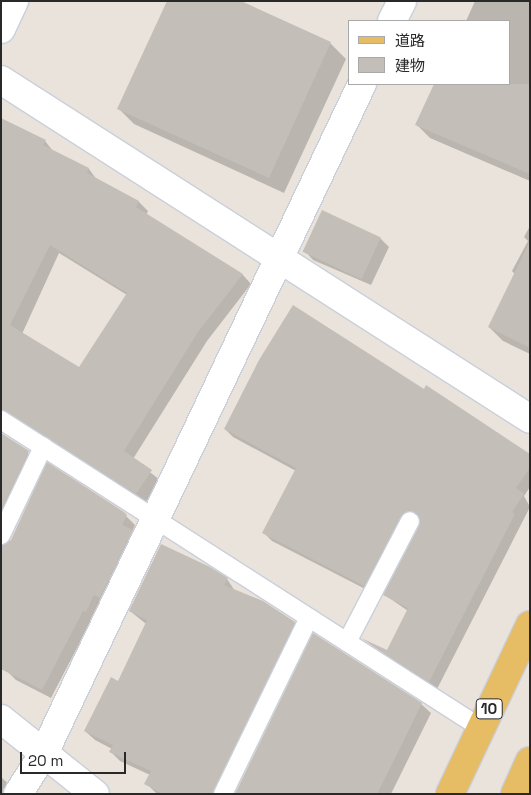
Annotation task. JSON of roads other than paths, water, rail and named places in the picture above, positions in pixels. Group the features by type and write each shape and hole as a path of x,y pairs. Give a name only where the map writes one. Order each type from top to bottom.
{"main road":[{"name":"10","path":"450,794 530,625"},
{"path":"515,794 530,761"}],"street":[{"path":"1,28 14,1"},
{"path":"392,20 402,1"},
{"path":"1,80 530,420"},
{"path":"18,794 44,753 362,85"},
{"path":"1,719 95,794"}],"lane":[{"path":"1,420 481,728"},
{"path":"1,535 43,447"},
{"path":"347,642 410,521"},
{"path":"223,794 309,618"}]}
